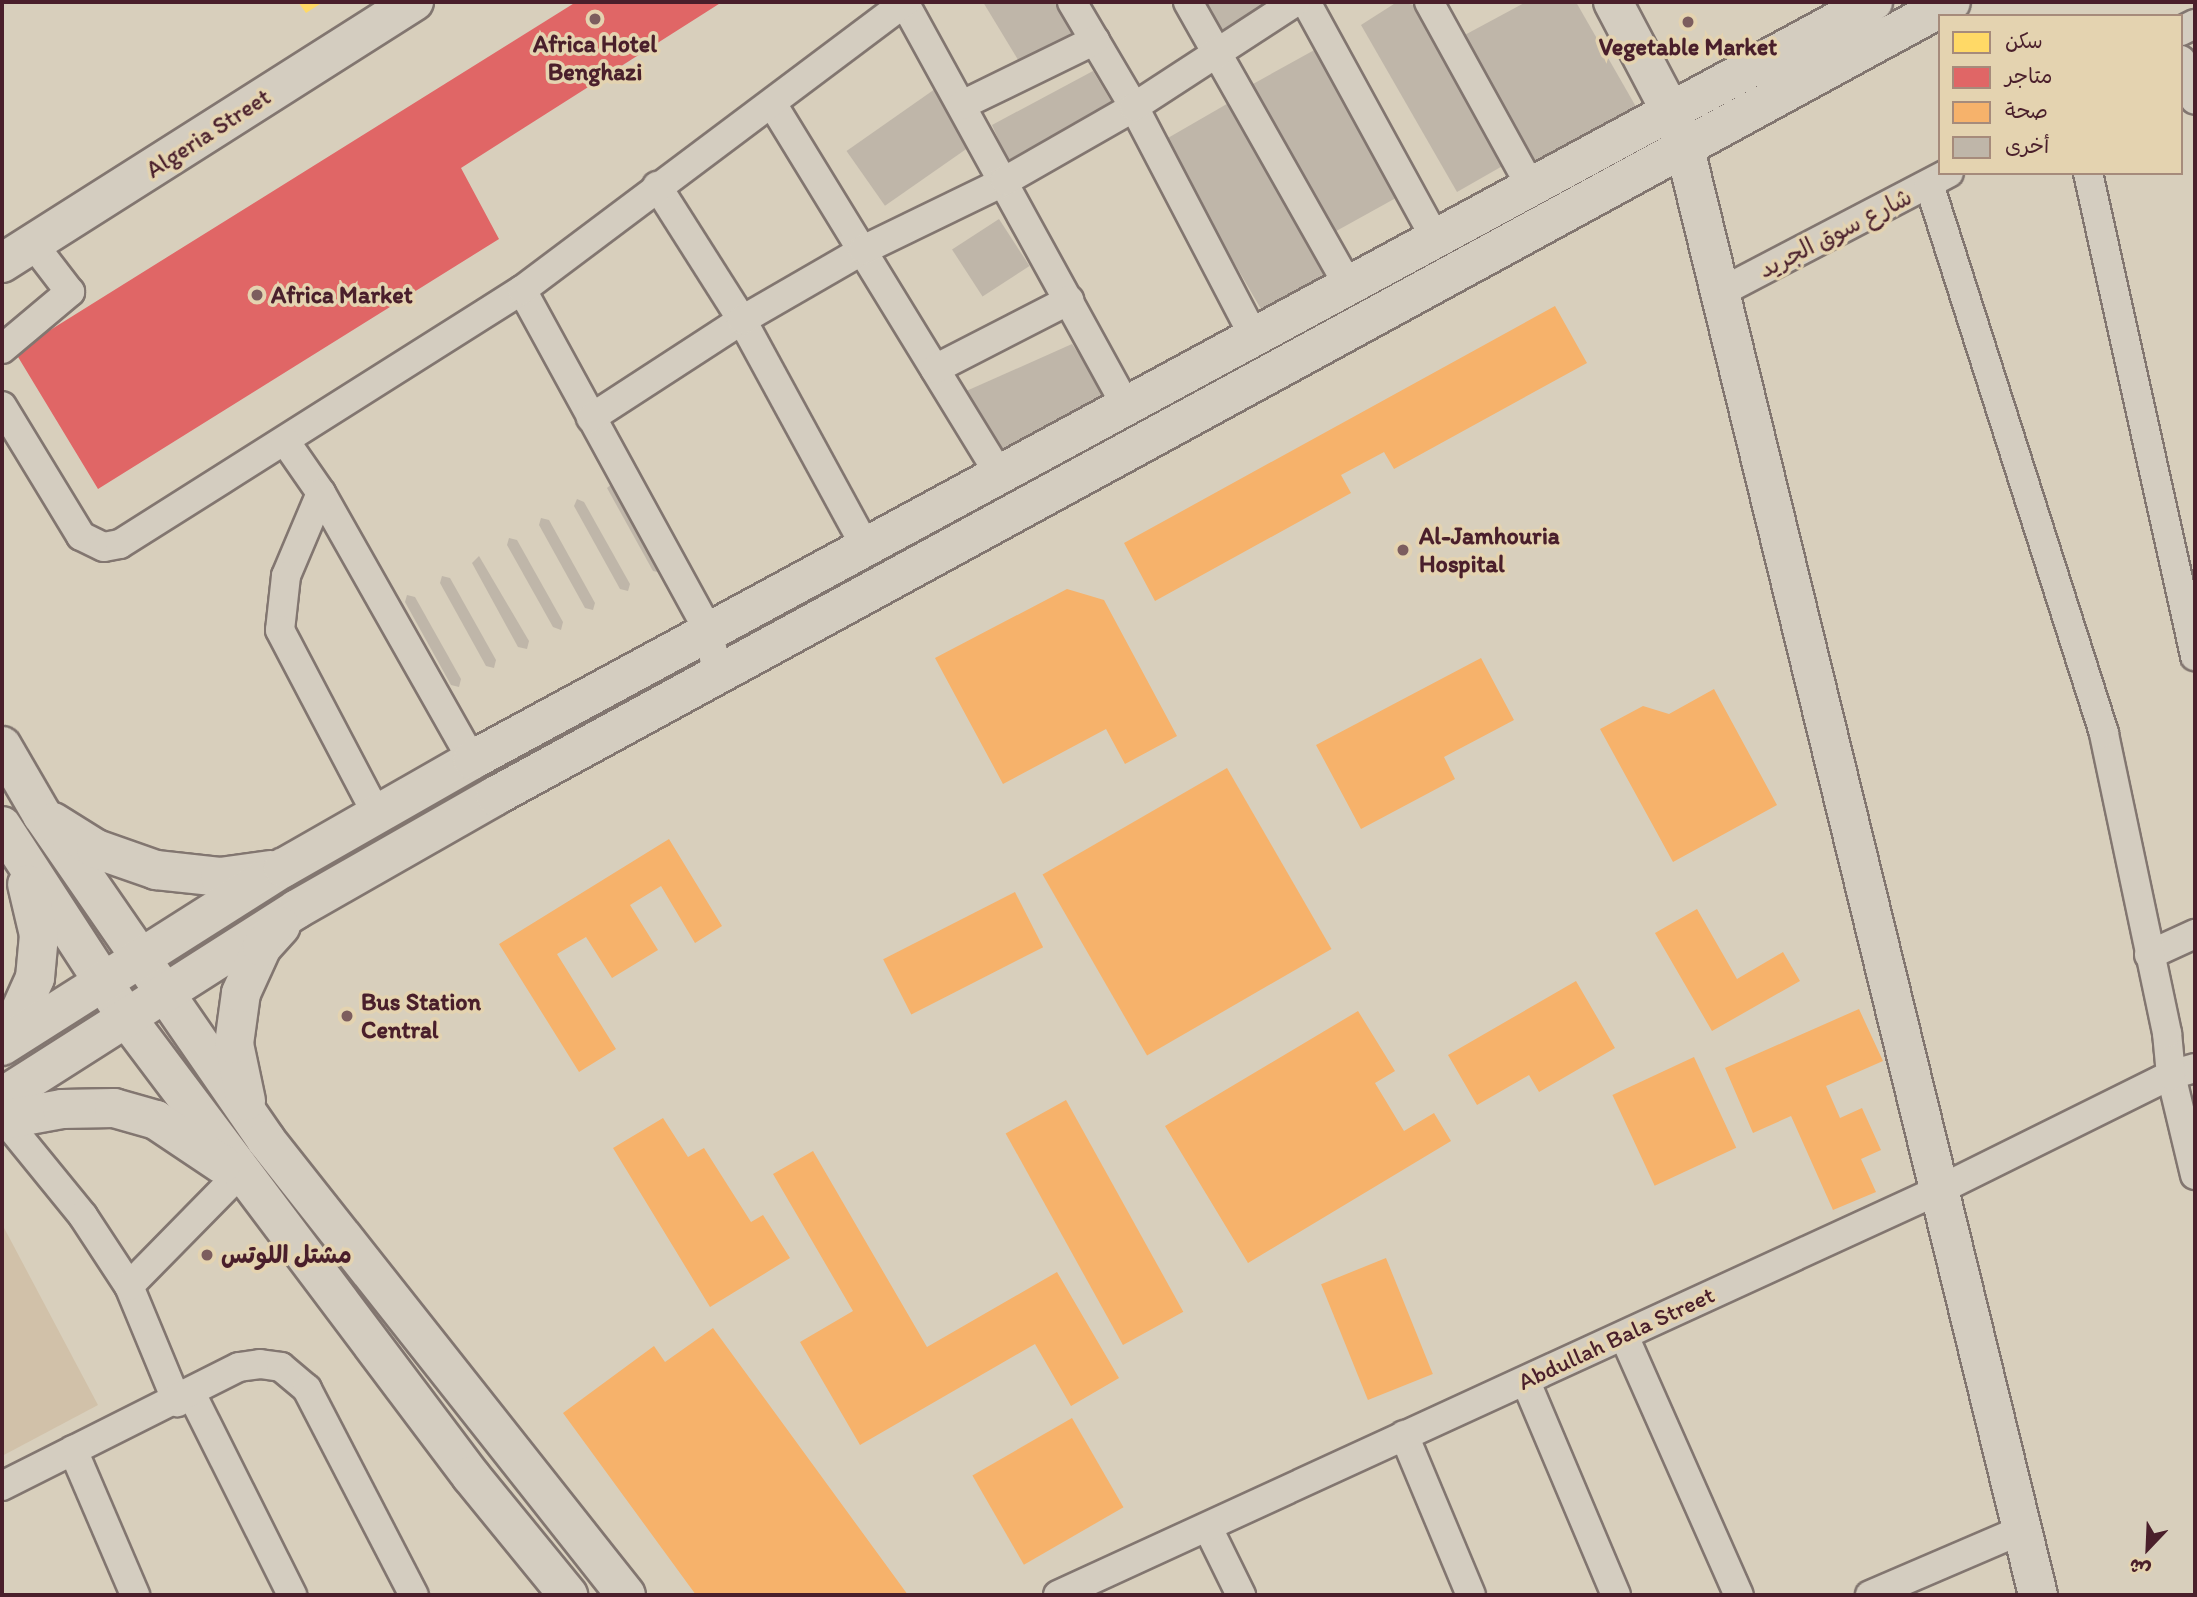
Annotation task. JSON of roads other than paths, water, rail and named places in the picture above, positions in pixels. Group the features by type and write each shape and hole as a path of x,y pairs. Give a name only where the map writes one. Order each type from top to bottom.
{"main road":[{"name":"Algeria Street","path":"2,263 18,250 414,2"},
{"path":"1613,2 1672,114 1685,149 2038,1595"},
{"path":"2,1046 99,981 283,868 472,760 1435,238 1672,114 1873,2"},
{"path":"2,1112 161,993 296,909 717,674 1951,2"},
{"path":"2,272 18,250"},
{"path":"2,746 42,816 161,993 266,1140 626,1595"},
{"path":"42,816 96,849 156,870 220,877 283,868"},
{"path":"10,839 99,981 247,1184 471,1476 568,1595"},
{"path":"2,1038 17,1018 35,978 39,935 10,839"},
{"path":"266,1140 243,1094 236,1031 241,993 262,947 296,909"},
{"path":"2,1112 114,1108 156,1120 247,1184"}],"street":[{"path":"2,406 81,536 104,547 120,544 522,290 657,187 774,105 905,2 1126,405"},
{"path":"1072,2 1134,107 1254,337"},
{"path":"1188,2 1349,286"},
{"path":"591,418 742,320 863,250 1005,181 1134,107 1295,2"},
{"path":"1306,2 1435,238"},
{"path":"1436,4 1531,187"},
{"path":"962,105 1094,40"},
{"path":"2183,66 2195,100"},
{"path":"774,105 999,474"},
{"path":"2088,175 2195,656"},
{"path":"1939,178 2104,733 2167,1032 2183,1072 2195,1175"},
{"name":"شارع سوق الجريد","path":"1721,292 1939,178"},
{"path":"657,187 742,320 865,546"},
{"path":"2,349 70,292 18,250"},
{"path":"522,290 709,631 717,674"},
{"path":"935,369 1069,300"},
{"path":"285,441 321,493 472,760"},
{"path":"321,493 286,576 280,630 377,815"},
{"path":"2150,955 2195,934"},
{"name":"Abdullah Bala Street","path":"1058,1595 1208,1528 1404,1435 1526,1382 1941,1189 2183,1072"},
{"path":"2,1112 83,1216 129,1286 185,1398 292,1595"},
{"path":"129,1286 247,1184"},
{"path":"1624,1336 1739,1595"},
{"path":"2,1486 249,1366 281,1367 307,1389 414,1595"},
{"path":"1526,1382 1616,1595"},
{"path":"1404,1435 1471,1595"},
{"path":"73,1450 135,1595"},
{"path":"1208,1528 1241,1595"},
{"path":"1870,1595 2022,1531"}],"place":[{"name":"Africa Hotel Benghazi","path":"595,19"},
{"name":"Vegetable Market","path":"1688,22"},
{"name":"Africa Market","path":"257,295"},
{"name":"Al-Jamhouria Hospital","path":"1403,550"},
{"name":"Bus Station Central","path":"347,1016"},
{"name":"مشتل اللوتس","path":"207,1255"}]}
